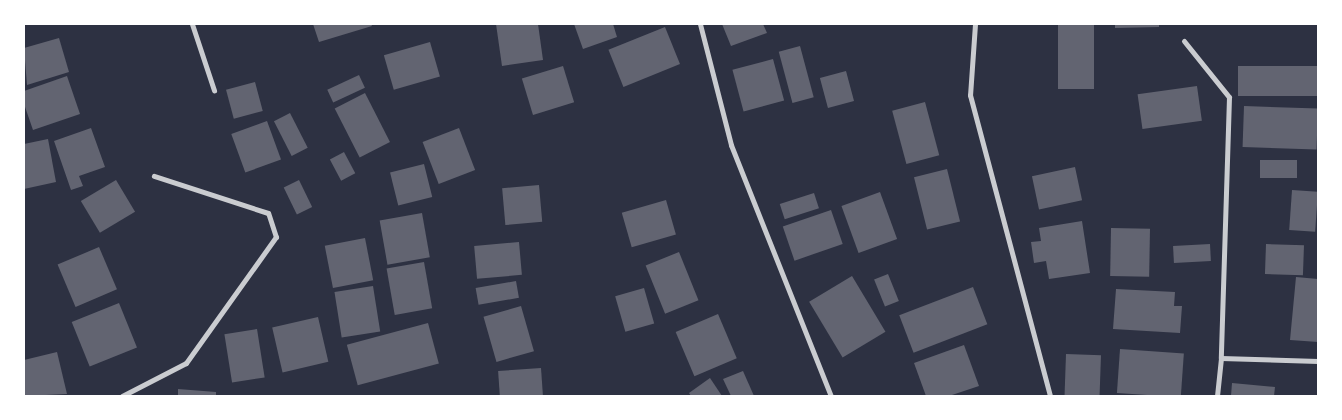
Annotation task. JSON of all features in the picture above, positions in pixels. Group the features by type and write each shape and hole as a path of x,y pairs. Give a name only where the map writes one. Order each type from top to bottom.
{"street":[{"path":"192,24 214,90"},
{"path":"700,24 731,145 831,396"},
{"path":"975,24 970,95 1050,396"},
{"path":"1184,41 1229,97 1221,358 1217,396"},
{"path":"122,396 186,363 276,237 268,213 154,176"},
{"path":"1221,358 1318,361"}],"building":[{"path":"313,24 371,24 372,26 319,42"},
{"path":"496,24 538,24 543,60 502,66"},
{"path":"574,24 613,24 617,37 583,49"},
{"path":"722,24 763,24 767,33 731,46"},
{"path":"1058,24 1094,24 1094,89 1058,89"},
{"path":"1115,24 1159,24 1159,27 1115,28"},
{"path":"665,27 680,64 623,87 608,50"},
{"path":"59,38 69,72 27,85 24,48"},
{"path":"430,42 440,77 394,90 384,55"},
{"path":"800,46 814,97 792,103 779,52"},
{"path":"773,59 784,101 744,111 732,70"},
{"path":"563,66 574,102 533,115 522,79"},
{"path":"1238,66 1318,66 1318,96 1238,96"},
{"path":"846,71 854,101 828,108 820,78"},
{"path":"359,75 365,88 333,102 327,90"},
{"path":"67,76 80,114 33,130 24,104 24,91"},
{"path":"255,82 263,111 234,119 226,90"},
{"path":"1197,86 1202,121 1142,129 1138,94"},
{"path":"365,93 390,142 360,157 335,108"},
{"path":"925,102 939,155 906,164 892,111"},
{"path":"1244,106 1318,109 1317,150 1243,147"},
{"path":"290,113 308,148 292,156 274,121"},
{"path":"267,121 281,160 245,173 231,134"},
{"path":"91,128 105,167 79,176 83,186 71,190 54,141"},
{"path":"459,128 475,170 439,184 423,142"},
{"path":"48,139 56,182 24,189 24,144"},
{"path":"344,152 355,173 341,181 330,160"},
{"path":"1260,160 1297,160 1297,178 1260,178"},
{"path":"424,164 432,197 398,205 390,172"},
{"path":"1075,167 1082,200 1039,209 1032,176"},
{"path":"947,169 960,221 927,230 914,177"},
{"path":"116,180 135,212 100,233 81,201"},
{"path":"299,180 312,207 297,214 284,187"},
{"path":"539,185 542,222 505,225 502,188"},
{"path":"1292,190 1318,192 1315,232 1289,230"},
{"path":"880,192 897,239 859,253 841,206"},
{"path":"814,193 819,208 785,219 780,204"},
{"path":"666,200 676,235 632,247 622,213"},
{"path":"831,210 843,244 794,261 783,227"},
{"path":"422,213 430,257 387,265 380,220"},
{"path":"1082,221 1090,273 1049,279 1046,261 1034,263 1031,242 1041,241 1039,228"},
{"path":"1111,228 1150,229 1149,277 1110,276"},
{"path":"365,238 373,280 333,288 325,246"},
{"path":"519,242 522,275 477,279 474,246"},
{"path":"1210,244 1211,261 1174,263 1173,246"},
{"path":"1266,244 1304,245 1303,275 1265,274"},
{"path":"99,247 117,289 76,307 58,265"},
{"path":"679,252 698,300 665,314 646,265"},
{"path":"424,262 432,308 395,315 387,269"},
{"path":"888,274 899,301 885,307 874,280"},
{"path":"852,276 885,332 843,357 809,302"},
{"path":"1296,277 1318,279 1318,342 1290,340"},
{"path":"516,281 519,298 479,305 476,288"},
{"path":"373,286 380,331 342,338 334,292"},
{"path":"973,287 987,324 914,353 899,315"},
{"path":"644,288 654,324 625,332 615,296"},
{"path":"1116,289 1175,292 1174,306 1182,306 1180,333 1113,329"},
{"path":"119,303 137,348 90,367 72,322"},
{"path":"521,306 534,351 496,362 484,317"},
{"path":"718,314 737,358 694,376 676,332"},
{"path":"318,317 328,362 283,372 272,328"},
{"path":"428,323 439,364 358,385 347,345"},
{"path":"257,329 265,377 232,383 224,334"},
{"path":"964,345 979,386 949,396 926,396 914,363"},
{"path":"1120,349 1184,353 1181,396 1117,393"},
{"path":"57,352 67,394 24,396 24,360"},
{"path":"1066,354 1101,355 1100,396 1065,395"},
{"path":"541,368 543,396 500,396 498,371"},
{"path":"743,371 754,396 731,396 723,379"},
{"path":"710,378 722,396 691,396 689,393"},
{"path":"1232,383 1275,387 1274,396 1231,396"},
{"path":"178,389 216,392 216,396 178,396"}]}
